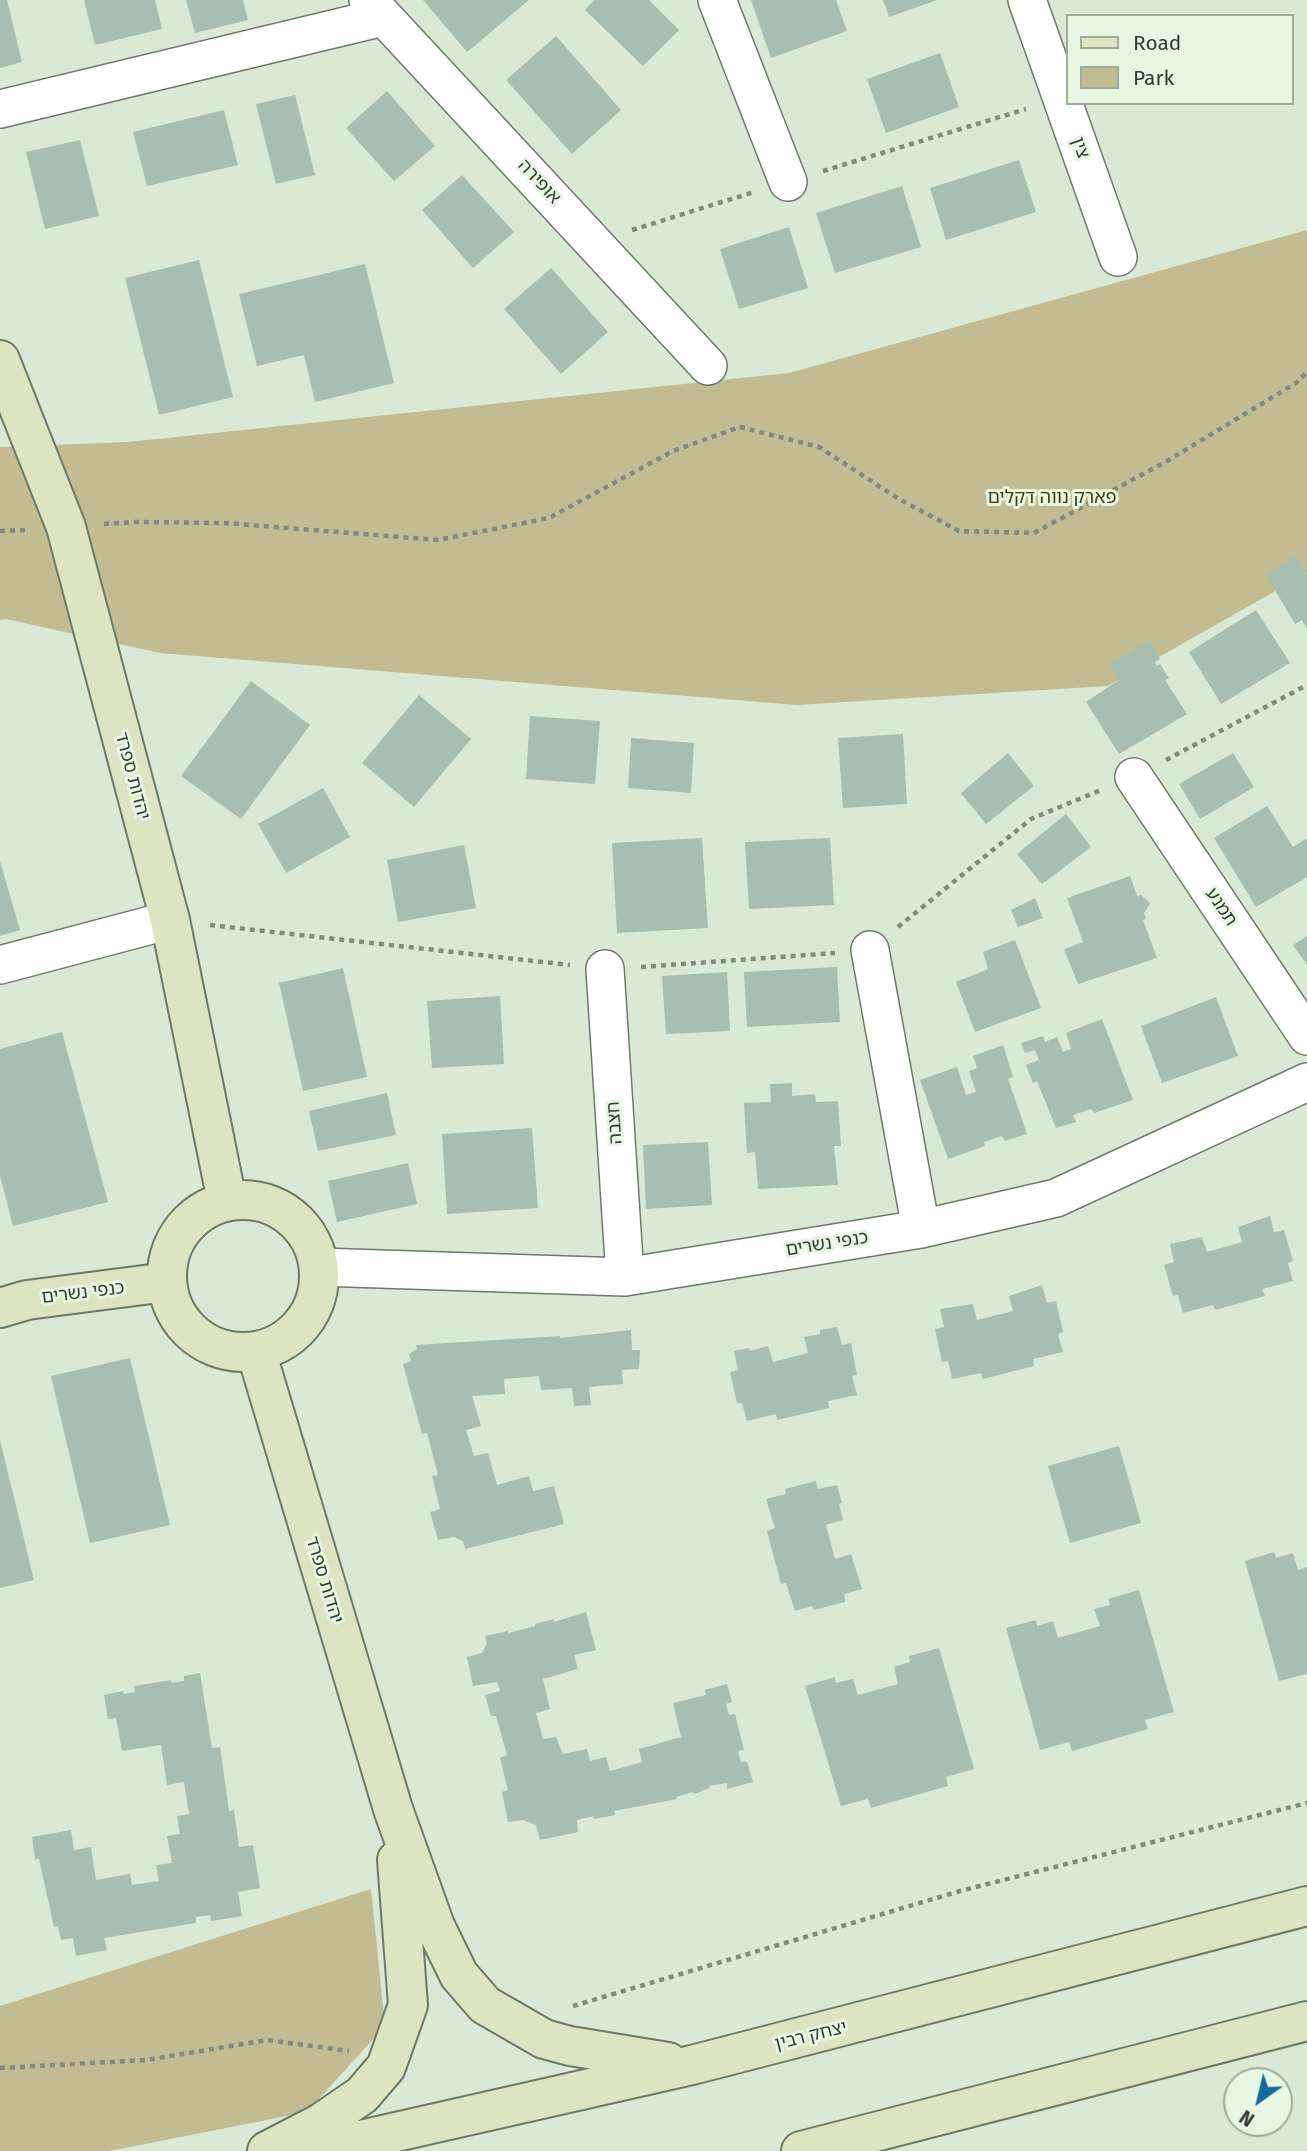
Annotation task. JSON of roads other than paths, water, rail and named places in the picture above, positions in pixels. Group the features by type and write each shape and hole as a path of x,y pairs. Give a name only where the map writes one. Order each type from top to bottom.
{"street":[{"path":"717,0 788,182"},
{"name":"צין","path":"1027,0 1118,257"},
{"path":"0,109 376,8"},
{"name":"אופירה","path":"376,8 595,241 708,366"},
{"name":"יהדות ספרד","path":"0,360 66,527 170,920 227,1202"},
{"name":"תמנע","path":"1134,777 1307,1036"},
{"path":"0,965 170,920"},
{"path":"870,950 921,1229"},
{"name":"חצבה","path":"605,969 625,1277"},
{"name":"כנפי נשרים","path":"320,1267 625,1277 921,1229 1056,1198 1307,1082"},
{"path":"248,1200 268,1204 287,1214 309,1238 320,1267 319,1290 311,1312 297,1331 278,1345 256,1352 235,1353 215,1347 197,1336 182,1322 172,1303 167,1282 167,1264 181,1231 194,1217 227,1202 248,1200"},
{"name":"כנפי נשרים","path":"0,1308 27,1300 167,1282"},
{"name":"יהדות ספרד","path":"256,1352 393,1810"},
{"path":"393,1810 435,1926 459,1975 485,2005 544,2039 605,2053 692,2066"},
{"path":"267,2151 321,2123 362,2095 386,2067 408,2005 393,1810"},
{"name":"יצחק רבין","path":"312,2151 692,2066 1307,1906"},
{"path":"801,2151 1307,2021"}],"park label":[{"name":"פארק נווה דקלים","path":"1052,498"}]}
